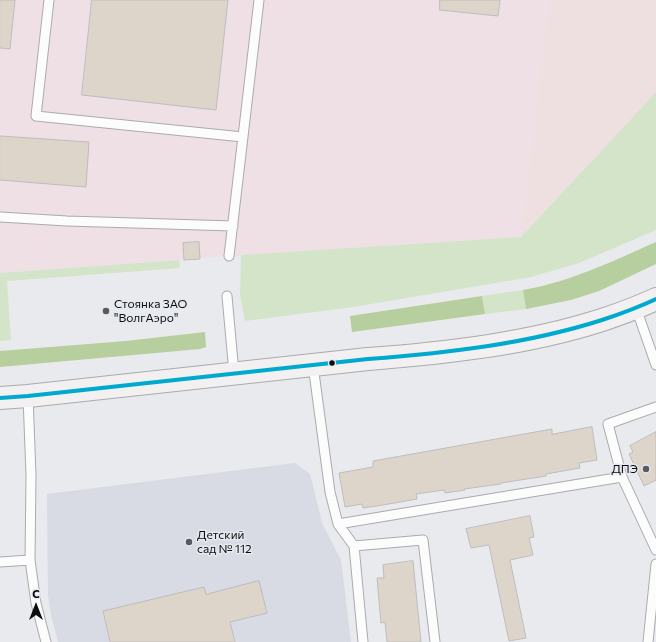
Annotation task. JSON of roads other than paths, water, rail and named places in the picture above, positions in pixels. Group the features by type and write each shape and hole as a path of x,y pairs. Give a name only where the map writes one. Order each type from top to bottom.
{"main road":[{"path":"0,398 368,359 419,355 509,343 574,328 636,308 656,299"}],"lane":[{"path":"49,0 36,116 243,137"},
{"path":"230,256 259,0"},
{"path":"0,217 67,221 233,226"},
{"path":"227,296 234,373"},
{"path":"636,308 656,365"},
{"path":"314,365 330,492 338,524 354,546 363,642"},
{"path":"28,396 31,475 30,560 36,603 46,642"},
{"path":"656,407 608,424 622,477 656,550"},
{"path":"338,524 622,477"},
{"path":"354,546 423,540 435,642"},
{"path":"0,562 30,560"},
{"path":"648,642 656,564"}],"place":[{"name":"Стоянка ЗАО \"ВолгАэро\"","path":"106,311"},
{"name":"ДПЭ","path":"646,469"},
{"name":"Детский сад № 112","path":"189,542"}]}
